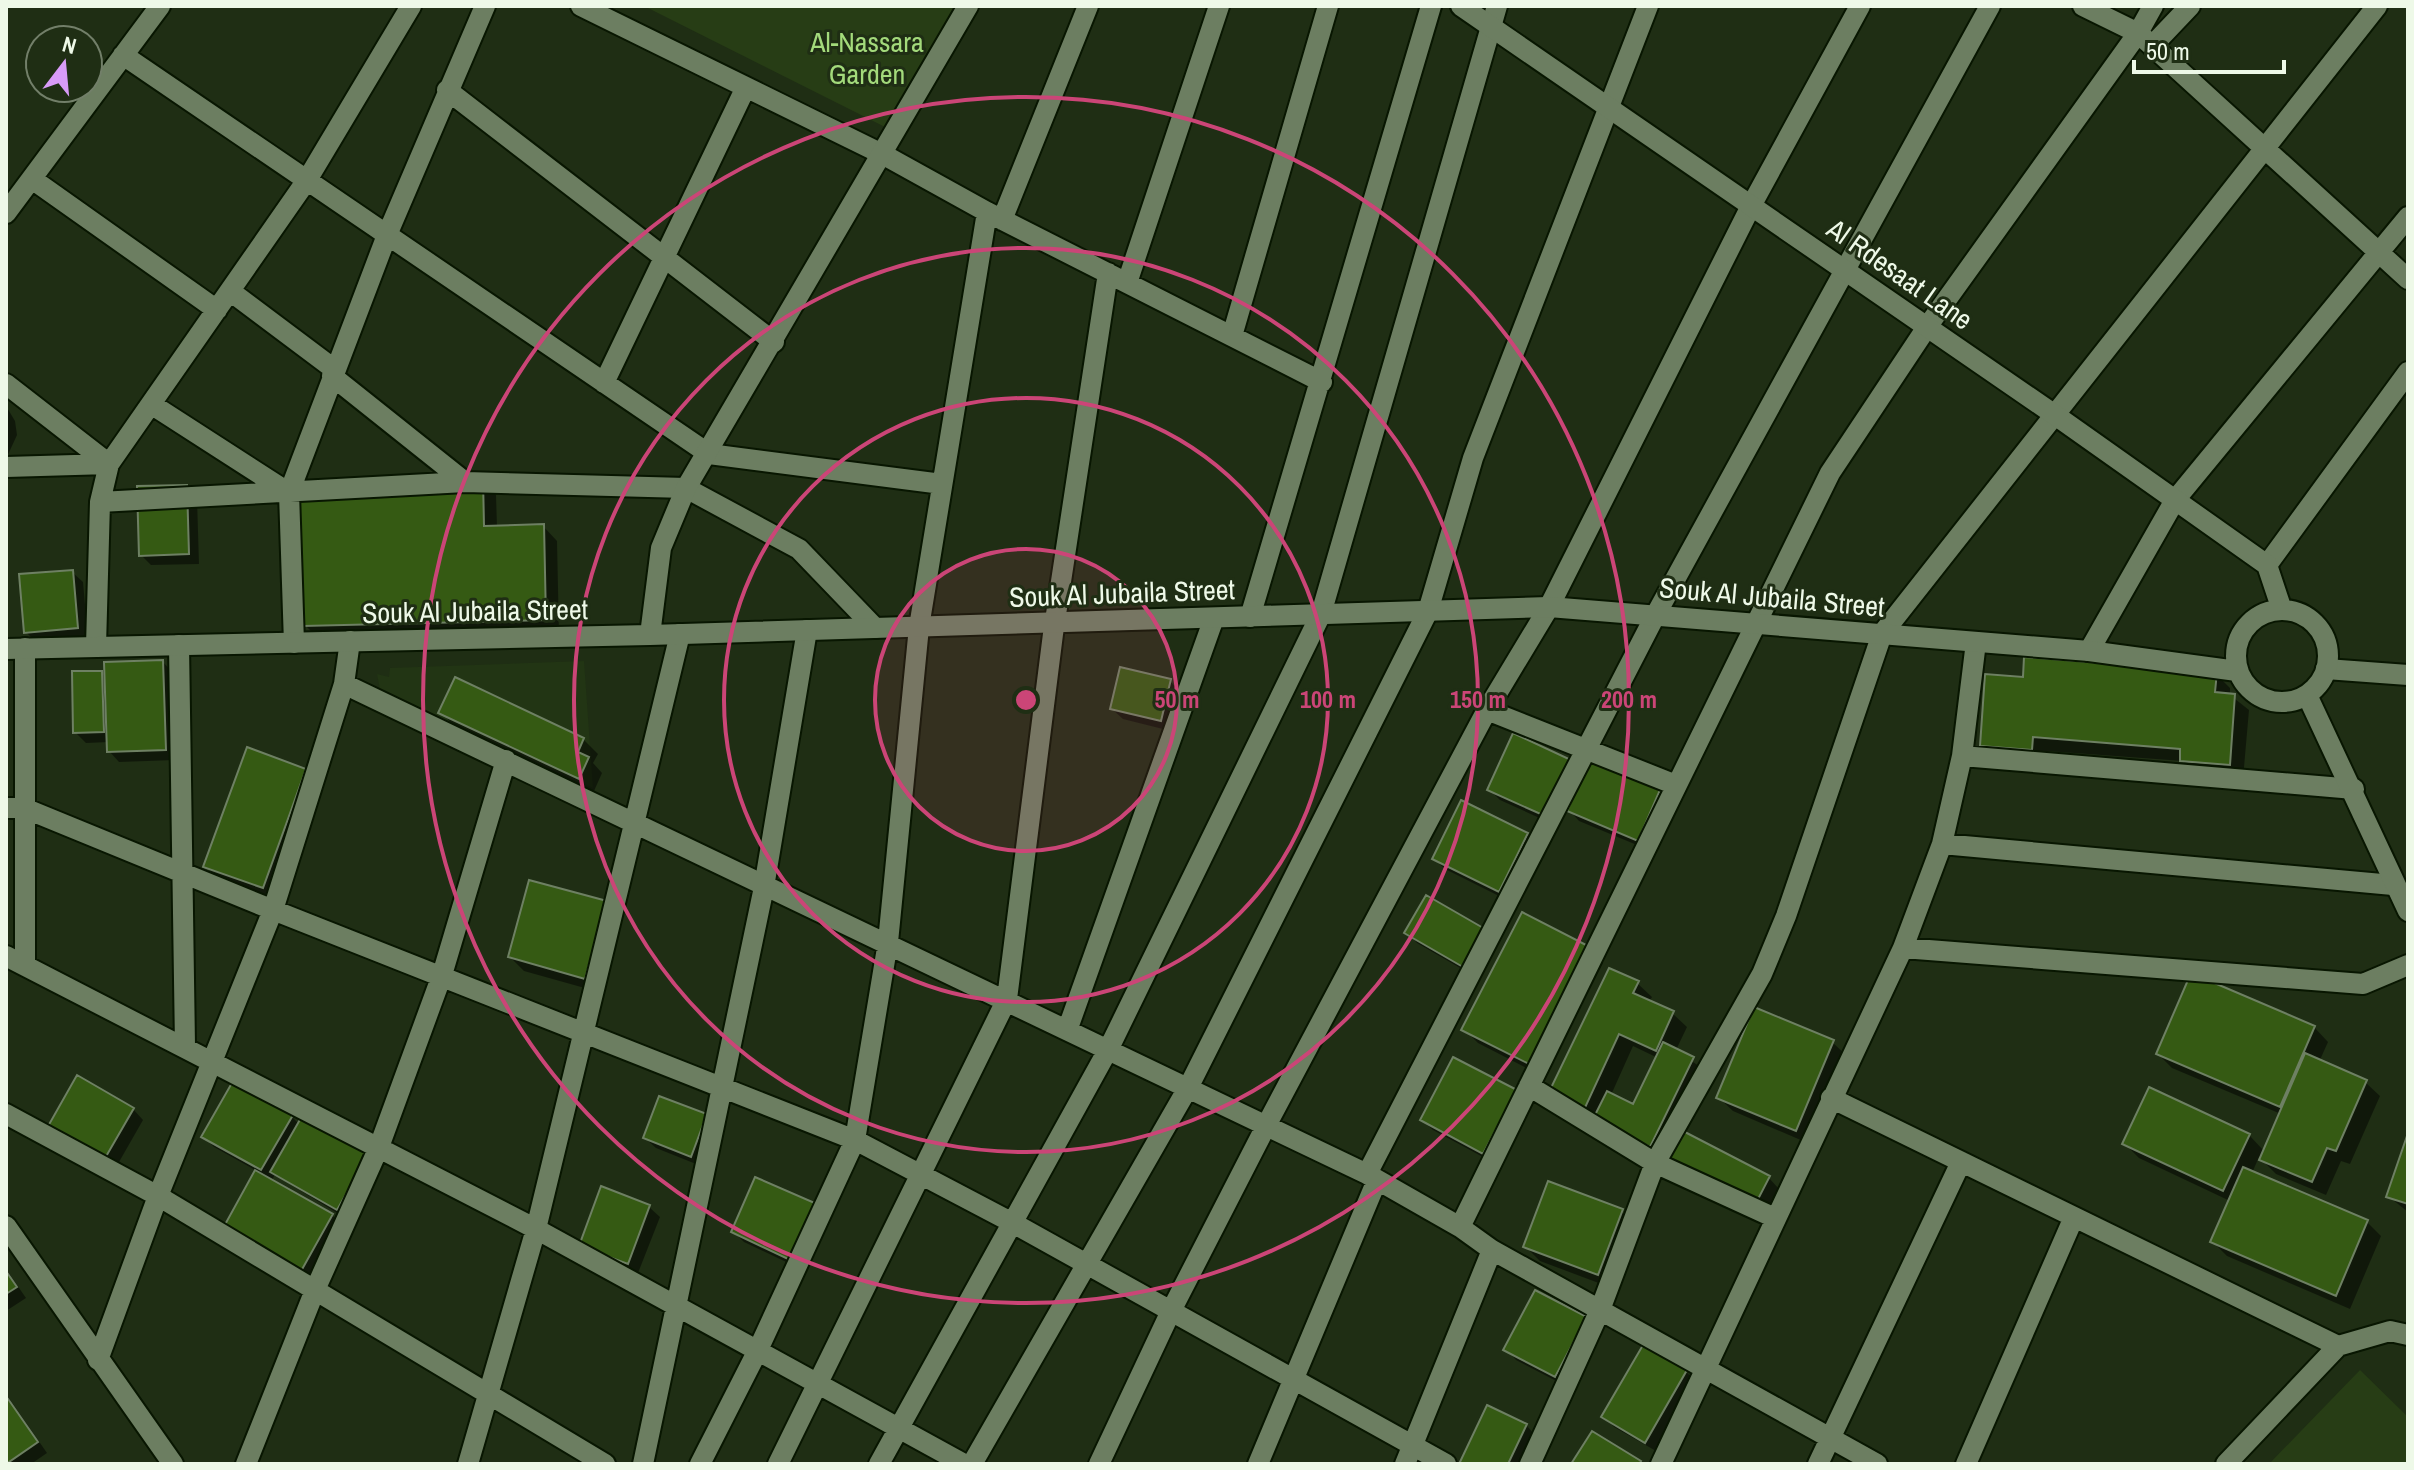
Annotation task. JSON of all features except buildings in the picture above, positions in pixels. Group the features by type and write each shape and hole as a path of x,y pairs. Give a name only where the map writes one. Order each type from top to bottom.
{"street":[{"path":"6,213 160,6"},
{"path":"96,646 100,502 109,464 307,180 411,6"},
{"path":"294,643 289,493 387,235 485,6"},
{"path":"581,6 884,155 994,216 1322,382"},
{"path":"650,635 661,548 686,488 884,155 968,6"},
{"path":"700,1464 757,1352 855,1140 888,942 919,627 942,484 994,216 1088,6"},
{"path":"778,1464 1007,999 1054,623 1118,278 1219,6"},
{"path":"1232,336 1328,6"},
{"path":"1250,617 1431,6"},
{"name":"Al Rdesaat Lane","path":"1461,6 2055,415 2267,565"},
{"path":"879,1464 1109,1048 1321,614 1497,6"},
{"path":"972,1464 1189,1086 1428,611 1473,458 1648,6"},
{"path":"1099,1464 1171,1311 1267,1124 1487,710 1549,607 1751,206 1860,6"},
{"path":"1258,1464 1372,1177 1586,749 1655,616 1990,6"},
{"path":"2083,6 2145,40 2408,279"},
{"path":"2145,40 2153,6"},
{"path":"1460,1227 1830,473 1927,327 2145,40 2190,6"},
{"path":"1530,1464 1600,1310 1655,1163 1762,974 1786,916 1882,634 2377,6"},
{"path":"123,55 709,454 942,484"},
{"path":"604,383 745,89"},
{"path":"447,90 774,342"},
{"path":"32,179 217,310"},
{"path":"2089,651 2175,500 2408,217"},
{"path":"230,291 465,482"},
{"path":"2282,610 2267,565 2408,372"},
{"path":"6,384 109,464"},
{"path":"151,404 289,493"},
{"path":"6,467 109,464"},
{"path":"100,502 465,482 686,488 799,549 875,628"},
{"name":"Souk Al Jubaila Street","path":"16,649 650,635 1549,607 2089,651 2237,671"},
{"path":"2282,610 2298,612 2315,624 2324,637 2328,654 2326,669 2307,695 2285,701 2262,697 2249,688 2237,671 2236,649 2247,626 2259,616 2282,610"},
{"path":"1068,1028 1214,618"},
{"path":"643,1464 764,887 807,630"},
{"path":"468,1464 536,1229 637,822 680,634"},
{"path":"98,1360 158,1196 273,910 344,684 350,641"},
{"path":"1661,1464 1903,948 1942,844 1962,756 1976,642"},
{"path":"179,645 185,1046"},
{"path":"16,649 15,961 536,1229 964,1464"},
{"path":"2326,669 2408,675"},
{"path":"344,684 637,822 764,887 888,942 1189,1086 1372,1177 1460,1227 1492,1250 1877,1464"},
{"path":"2307,695 2354,789 2393,885 2408,911"},
{"path":"1487,710 1676,785"},
{"path":"1962,756 2354,789"},
{"path":"246,1464 315,1290 379,1147 442,975 506,760"},
{"path":"15,808 855,1140 1011,1222 1293,1380 1409,1455 1446,1464"},
{"path":"1942,844 2393,885"},
{"path":"1903,948 2363,984 2408,965"},
{"path":"1529,1086 1655,1163 1775,1218"},
{"path":"1831,1098 2338,1346"},
{"path":"6,1114 158,1196 605,1464"},
{"path":"1818,1464 1961,1162"},
{"path":"1966,1464 2074,1217"},
{"path":"6,1226 173,1464"},
{"path":"1409,1455 1492,1250"},
{"path":"2226,1464 2338,1346 2390,1331 2408,1335"}],"shaded area":[{"path":"584,661 593,788 380,690 377,674 389,677 390,668"}],"green space":[{"name":"Al-Nassara Garden","path":"644,6 955,6 891,130"},
{"path":"2360,1370 2408,1417 2408,1464 2269,1464"}]}
